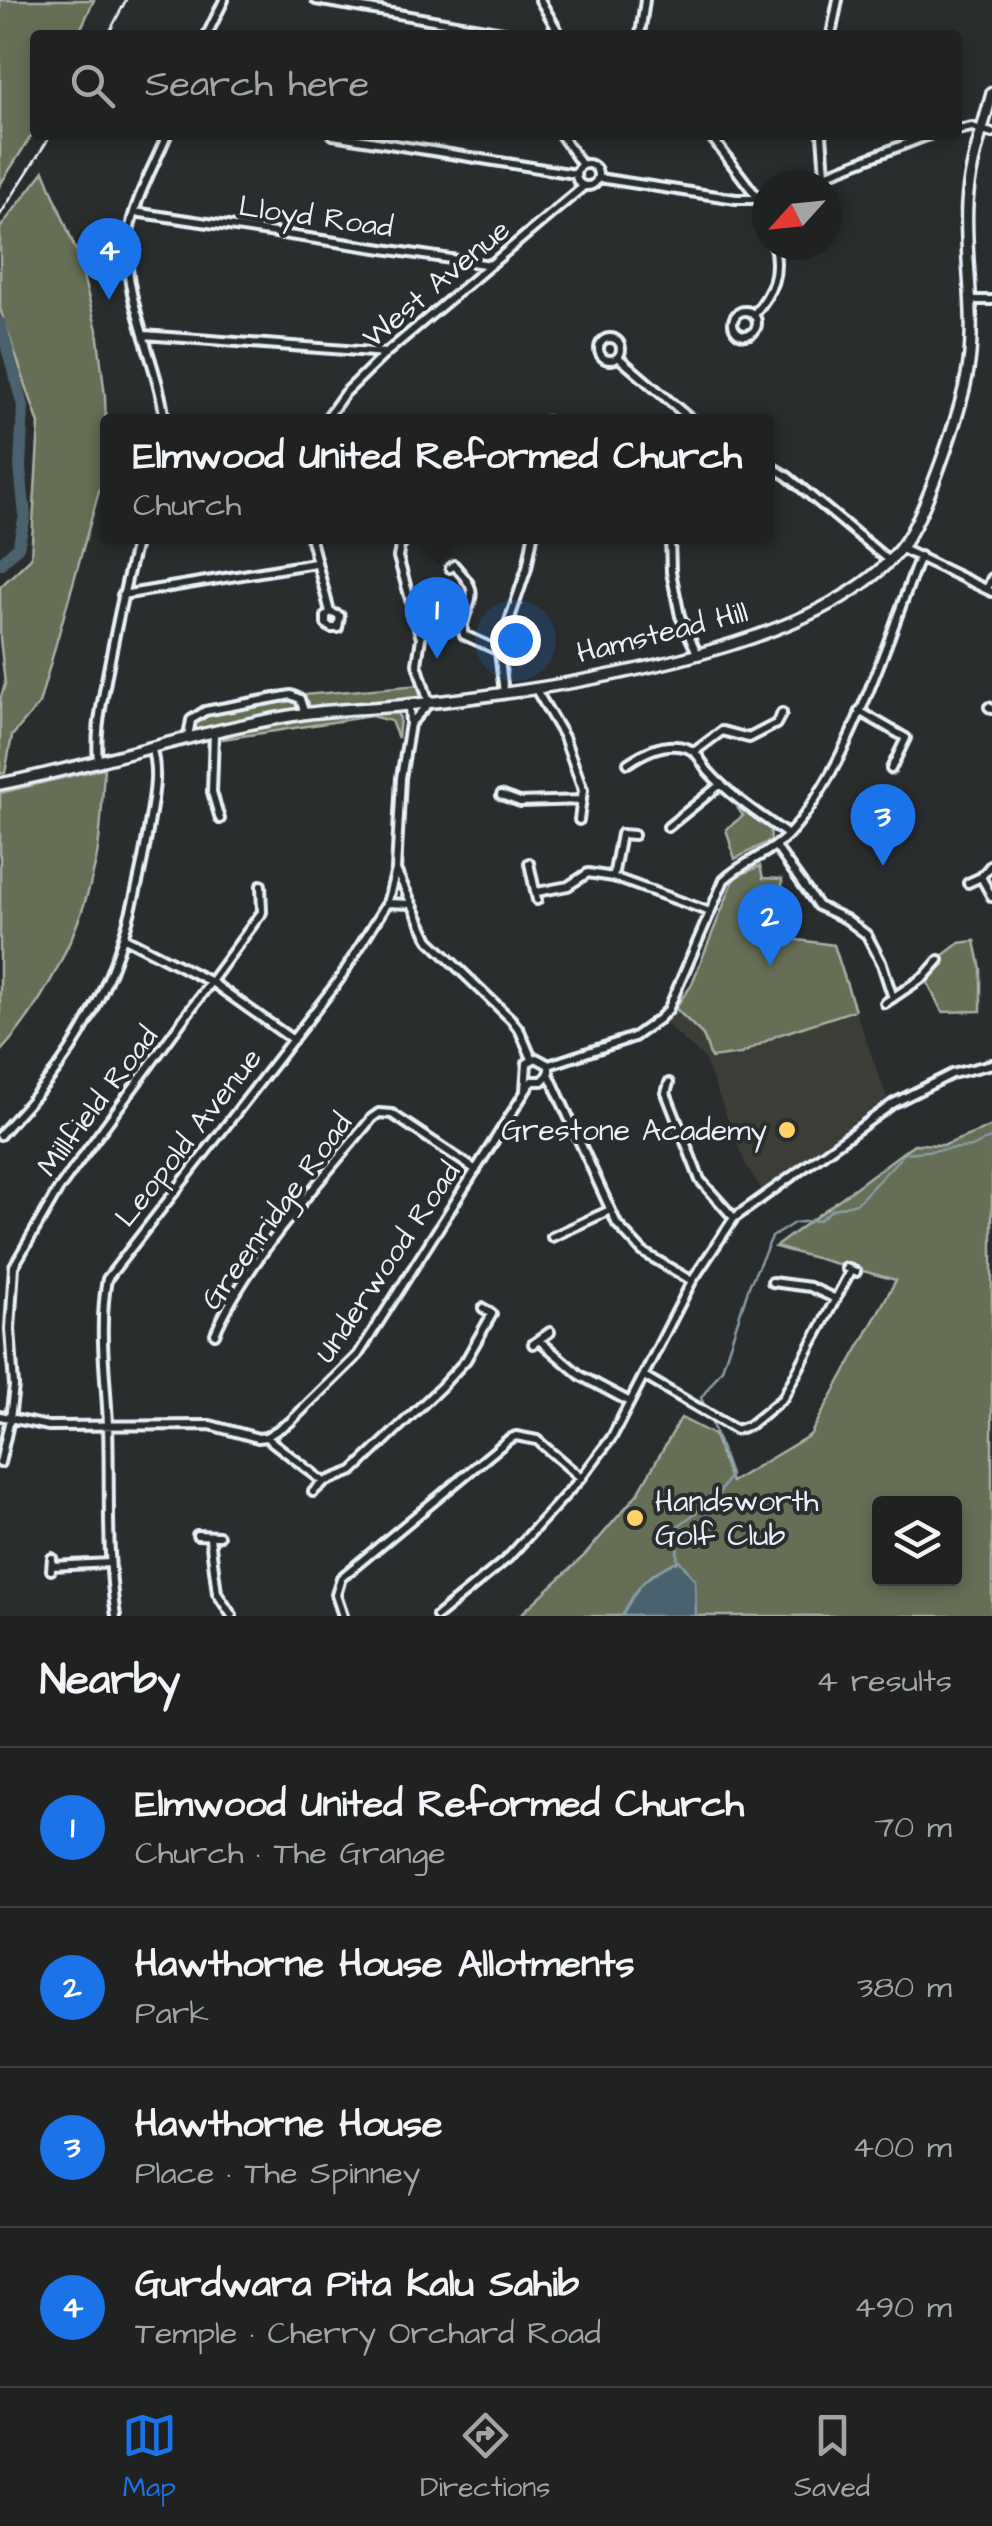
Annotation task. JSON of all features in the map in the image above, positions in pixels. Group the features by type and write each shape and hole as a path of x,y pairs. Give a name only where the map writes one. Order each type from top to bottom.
{"main road":[{"name":"Hamstead Hill","path":"0,784 304,714 504,693 697,653 760,634 848,594 889,561 911,532 957,414 969,363 967,200 987,132 992,93"}],"street":[{"path":"209,30 224,0"},
{"path":"316,0 474,30"},
{"path":"540,0 557,30"},
{"path":"641,30 646,0"},
{"path":"832,30 838,0"},
{"path":"962,129 972,127 987,132"},
{"path":"162,414 132,286 128,245 134,212 164,140"},
{"path":"364,140 575,174 584,186 599,178"},
{"path":"564,140 582,165 594,168 599,178"},
{"path":"714,140 752,189"},
{"path":"822,140 825,170"},
{"path":"836,170 915,140"},
{"path":"575,174 582,165"},
{"path":"599,178 752,200"},
{"path":"736,199 747,184"},
{"name":"West Avenue","path":"330,414 344,394 386,353 584,186"},
{"name":"Lloyd Road","path":"134,212 491,264"},
{"path":"754,314 774,284 777,260"},
{"path":"970,300 992,300"},
{"path":"144,335 386,353"},
{"path":"618,357 685,414"},
{"path":"775,469 889,561"},
{"path":"98,762 98,729 122,595 136,544"},
{"path":"311,544 330,612"},
{"path":"402,544 398,557 421,638 418,664 430,703 410,724"},
{"path":"504,693 499,650 532,544"},
{"path":"670,544 680,616 697,653"},
{"path":"900,548 989,590 992,578"},
{"path":"532,1079 634,1037 668,1010 724,880 788,835 824,785 859,711 920,556"},
{"path":"122,595 315,563"},
{"path":"450,568 454,565 472,593 461,628 464,636 499,650"},
{"path":"535,688 564,737 583,790 579,820"},
{"name":"Hamstead Hill","path":"188,738 191,720 205,711 291,695 300,698 304,714"},
{"path":"408,705 410,724 401,778 396,870 430,940 520,1031 532,1059"},
{"path":"859,711 906,738 906,745 891,769"},
{"path":"694,752 722,731 749,738 776,724 782,713"},
{"path":"214,732 212,792 220,818"},
{"path":"628,763 671,745 694,752 720,784 788,835"},
{"path":"632,746 638,756"},
{"path":"0,1135 59,1066 105,987 126,938 156,779 156,760 151,748"},
{"path":"673,826 720,784"},
{"path":"501,795 520,802 582,800"},
{"path":"613,877 621,834 634,836"},
{"path":"776,846 818,906 859,926 868,935 882,964 889,1000 925,976 939,960"},
{"path":"529,864 537,896 568,886 588,873 613,877 710,912"},
{"path":"968,883 981,877 992,864"},
{"name":"Leopold Avenue","path":"116,1616 110,1562 108,1424 101,1317 107,1280 339,980 387,903 396,870"},
{"path":"981,877 992,897"},
{"name":"Millfield Road","path":"0,1463 14,1386 10,1296 14,1266 58,1190 262,912 261,885"},
{"path":"387,903 410,904"},
{"path":"126,938 213,983 293,1040"},
{"path":"555,1092 532,1079 526,1067 532,1059 542,1058 549,1069 555,1092 578,1135 608,1211 642,1252 692,1281"},
{"path":"437,1616 508,1558 581,1478 612,1436 692,1281 734,1218 894,1103 952,1074 992,1064"},
{"name":"Underwood Road","path":"266,1438 290,1422 358,1355 532,1079"},
{"path":"669,1083 666,1092 700,1180 734,1218"},
{"name":"Greenridge Road","path":"215,1334 227,1306 286,1224 379,1113 392,1114 476,1170"},
{"path":"552,1238 608,1211"},
{"path":"644,1376 736,1430 750,1425 783,1398 851,1270"},
{"path":"772,1281 810,1287 836,1299"},
{"path":"312,1492 324,1482 353,1470 441,1387 466,1360 492,1314 483,1308"},
{"path":"550,1332 536,1342 581,1376 630,1402"},
{"path":"0,1416 48,1426 210,1425 266,1438 324,1482"},
{"path":"343,1616 336,1596 341,1578 509,1439 516,1436 537,1440 581,1478"},
{"path":"198,1535 215,1537 217,1593 232,1616"},
{"path":"52,1565 110,1562"}],"shaded area":[{"name":"Grestone Academy","path":"675,1008 703,1036 711,1058 741,1054 778,1035 855,1010 887,1098 762,1190 745,1163 704,1058 666,1024"}],"green space":[{"path":"0,0 94,0 80,30 30,30 30,138 0,185"},
{"path":"44,171 77,253 97,330 106,414 100,414 100,488 39,704 12,736 5,773 0,774 0,700 5,684 0,587 31,558 39,424 0,309 0,228"},
{"path":"420,685 417,699 311,710 302,695"},
{"path":"289,698 296,701 299,712 192,732 197,716"},
{"path":"396,712 400,718 398,738 391,721 371,716 223,739 228,734 314,716"},
{"path":"104,768 98,849 82,912 47,987 0,1052 0,793"},
{"path":"737,807 770,827 771,840 735,859 726,829 743,816"},
{"path":"760,866 763,878 782,879 783,938 834,945 855,1010 778,1035 741,1054 711,1058 703,1035 675,1008 691,986 735,877"},
{"path":"975,941 981,969 981,1011 942,1012 927,981 944,964 942,956 959,943"},
{"name":"Handsworth Golf Club","path":"992,1126 992,1616 519,1616 585,1555 638,1493 681,1418 714,1435 731,1482 810,1435 896,1280 775,1247 914,1144 945,1145"}],"water":[{"path":"679,1560 695,1580 696,1616 622,1616 644,1582"}],"waterway":[{"path":"0,323 23,406 20,467 25,516 18,547 0,564"},
{"path":"707,1411 701,1398 722,1369 749,1286 772,1237 794,1223 819,1220 833,1209 857,1203 905,1153 972,1147 992,1137"},
{"path":"677,1563 678,1526 717,1497 730,1475 710,1418"}],"railway":[{"path":"111,30 126,0"},
{"path":"0,215 48,140"}],"place":[{"name":"Gurdwara Pita Kalu Sahib","path":"109,300"},
{"name":"Elmwood United Reformed Church","path":"437,659"},
{"name":"Hawthorne House","path":"883,866"},
{"name":"Hawthorne House Allotments","path":"770,966"},
{"name":"Grestone Academy","path":"787,1130"},
{"name":"Handsworth Golf Club","path":"635,1518"}]}
